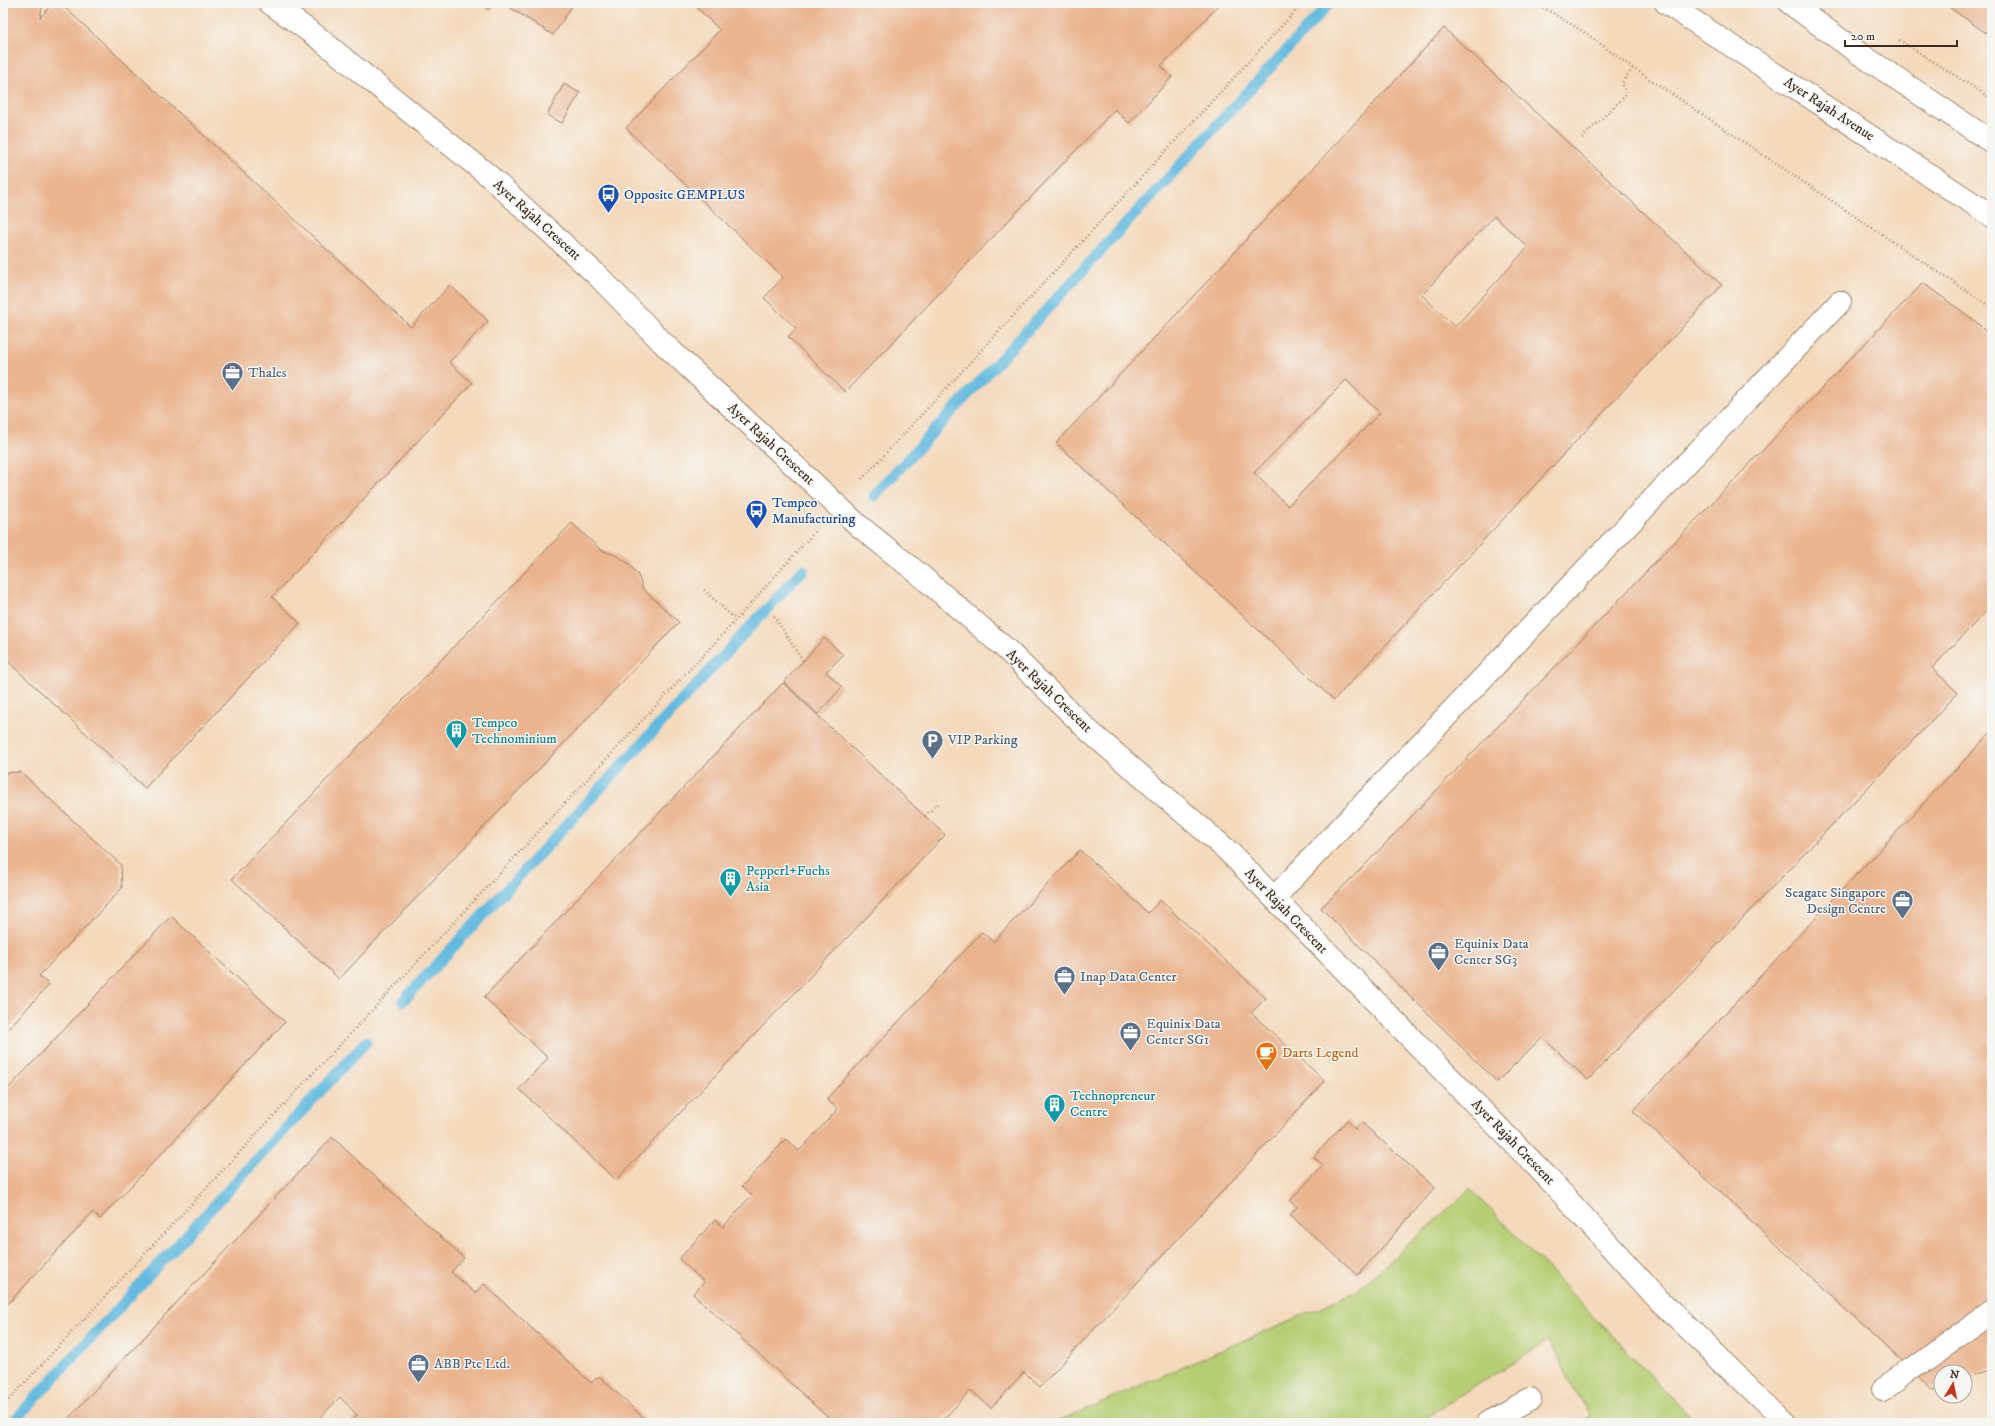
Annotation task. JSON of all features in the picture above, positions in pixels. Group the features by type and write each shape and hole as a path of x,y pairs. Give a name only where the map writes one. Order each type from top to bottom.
{"street":[{"name":"Ayer Rajah Crescent","path":"270,3 316,36 488,175 598,276 664,344 837,506 1005,648 1089,731 1228,851 1547,1177 1659,1300 1787,1423"},
{"name":"Ayer Rajah Avenue","path":"1666,3 1992,216"},
{"path":"1790,3 1857,52 1992,142"},
{"path":"1274,898 1840,302"},
{"path":"1883,1389 1992,1312"},
{"path":"1488,1423 1530,1399"}],"path":[{"path":"862,479 1302,3"},
{"path":"1536,3 1587,34 1633,68 1992,308"},
{"path":"1898,40 1992,99"},
{"path":"1582,138 1627,94 1622,83 1633,68"},
{"path":"3,1406 736,620 837,506"},
{"path":"704,590 736,620"},
{"path":"774,616 803,661"},
{"path":"925,816 938,803"}],"green space":[{"path":"1470,1189 1697,1423 1578,1423 1589,1416 1548,1340 1418,1423 1054,1423 1355,1292"}],"building":[{"name":"Thales","path":"3,3 43,3 40,18 53,3 60,3 411,327 450,285 488,321 449,362 472,383 272,597 300,623 145,788 3,657"},
{"path":"479,3 494,3 489,10"},
{"path":"503,3 574,3 553,35"},
{"path":"1221,3 1161,66 1172,77 1129,123 1115,109 845,392 788,337 796,328 764,298 783,277 626,128 720,30 693,4"},
{"path":"1943,3 1992,3 1992,37"},
{"path":"1444,28 1722,285 1334,700 1056,443","holes":["1494,216 1528,247 1455,327 1422,295","1346,380 1380,413 1288,506 1254,473"]},
{"path":"564,84 580,93 562,123 547,115"},
{"path":"1923,283 1974,320 1992,338 1992,605 1932,668 1958,693 1588,1080 1542,1037 1497,1082 1321,908 1363,867"},
{"name":"Tempco Technominium","path":"572,523 601,550 615,555 628,563 638,575 643,589 679,622 339,979 232,879"},
{"path":"824,638 843,655 826,672 842,687 818,714 784,682"},
{"name":"Pepperl+Fuchs Asia","path":"783,683 945,835 616,1180 519,1089 548,1058 484,997"},
{"name":"Seagate Singapore Design Centre","path":"1992,731 1992,1367 1973,1373 1973,1364 1933,1364 1933,1387 1931,1388 1633,1111"},
{"path":"21,772 121,865 122,888 39,976 49,985 3,1034 3,773"},
{"name":"Technopreneur Centre","path":"1080,850 1148,913 1160,900 1266,998 1251,1013 1325,1081 1040,1387 1024,1372 991,1408 971,1390 940,1423 834,1423 693,1294 704,1282 679,1259 715,1220 723,1227 752,1195 742,1186 786,1139 799,1151 838,1109 826,1099 982,932 993,942"},
{"path":"171,916 285,1022 100,1219 93,1212 5,1307 3,1305 3,1094"},
{"path":"1347,1120 1355,1129 1361,1122 1435,1188 1358,1275 1290,1215 1297,1207 1290,1201 1323,1165 1314,1157"},
{"path":"332,1137 464,1258 451,1272 475,1293 484,1284 591,1383 599,1376 649,1423 350,1423 357,1415 340,1397 315,1423 64,1423"}],"waterway":[{"path":"874,496 1330,3"},
{"path":"403,1001 803,570"},
{"path":"12,1423 366,1042"}],"place":[{"name":"Opposite GEMPLUS","path":"608,214"},
{"name":"Thales","path":"232,392"},
{"name":"Tempco Manufacturing","path":"757,530"},
{"name":"Tempco Technominium","path":"456,750"},
{"name":"VIP Parking","path":"932,760"},
{"name":"Pepperl+Fuchs Asia","path":"731,898"},
{"name":"Seagate Singapore Design Centre","path":"1902,920"},
{"name":"Equinix Data Center SG3","path":"1438,972"},
{"name":"Inap Data Center","path":"1064,996"},
{"name":"Equinix Data Center SG1","path":"1131,1052"},
{"name":"Darts Legend","path":"1267,1072"},
{"name":"Technopreneur Centre","path":"1054,1124"},
{"name":"ABB Pte Ltd.","path":"418,1384"}]}
